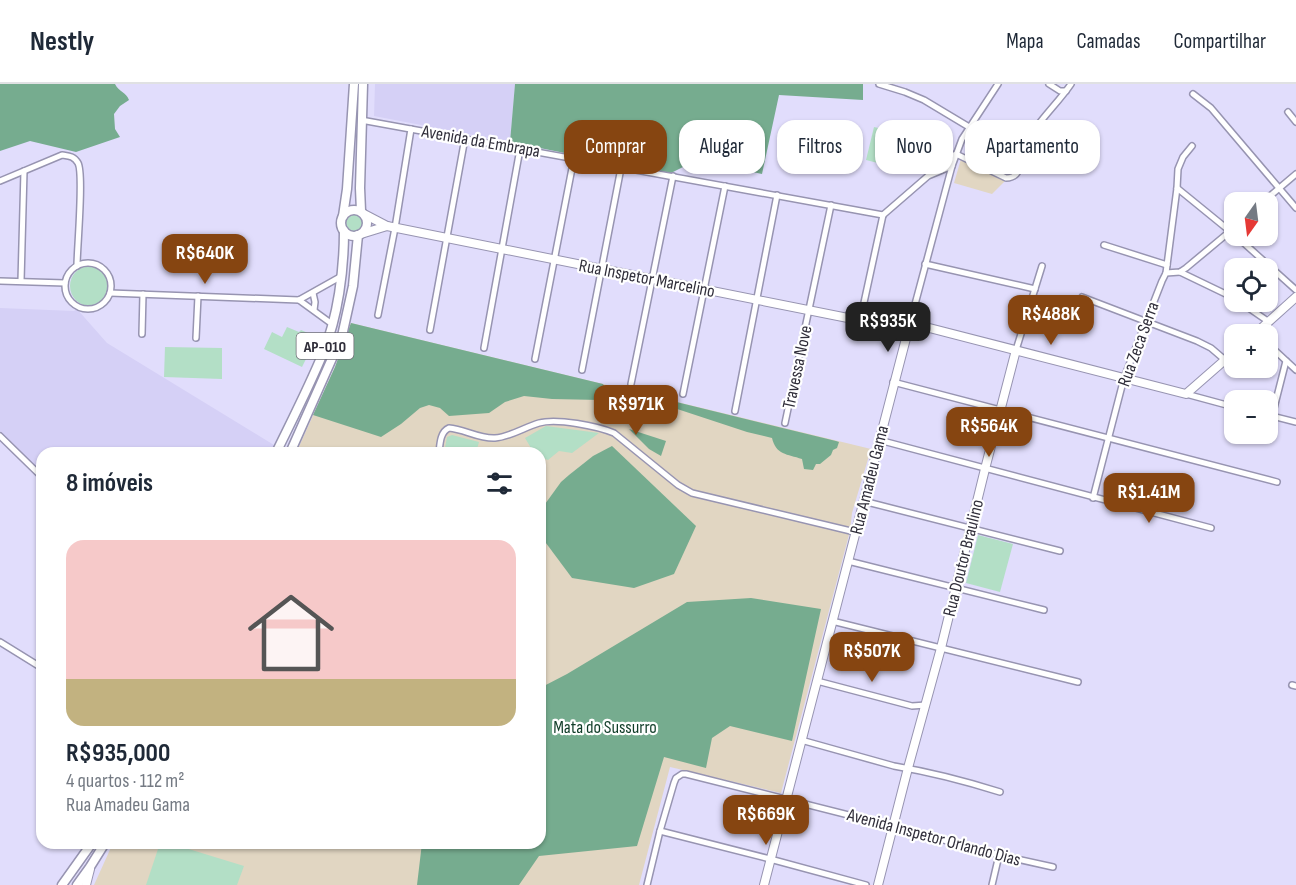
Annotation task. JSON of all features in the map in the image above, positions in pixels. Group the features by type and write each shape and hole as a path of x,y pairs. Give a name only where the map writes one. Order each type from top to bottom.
{"main road":[{"name":"AP-010","path":"279,447 323,351 338,300 344,251 344,231 341,224 347,189 354,84"},
{"name":"AP-010","path":"293,447 342,336 353,286 360,235 367,225 360,188 363,84"},
{"path":"343,216 352,209 363,213"},
{"path":"344,231 350,236 360,235"},
{"path":"63,885 88,849"},
{"path":"77,885 101,849"}],"street":[{"path":"879,84 924,100 965,126"},
{"name":"Rua Amadeu Gama","path":"974,120 998,84"},
{"path":"1048,84 1060,91 1067,90"},
{"path":"953,154 1009,178 1018,173 1024,148 1071,84"},
{"path":"1193,94 1211,108 1296,208"},
{"path":"1288,112 1296,122"},
{"name":"Avenida da Embrapa","path":"361,120 564,156"},
{"path":"378,315 391,227 411,129"},
{"name":"Rua Amadeu Gama","path":"953,163 965,136"},
{"path":"430,330 465,138"},
{"name":"Rua Zeca Serra","path":"1093,498 1124,378 1166,273 1179,164 1192,146"},
{"path":"484,348 520,149"},
{"path":"0,181 62,155 70,156 79,165 77,266"},
{"path":"21,281 24,171"},
{"path":"535,359 571,174"},
{"path":"582,370 620,174"},
{"name":"Avenida da Embrapa","path":"660,174 884,215"},
{"path":"860,321 884,215 933,174"},
{"name":"Rua Amadeu Gama","path":"764,885 893,382 950,174"},
{"path":"1274,192 1296,174"},
{"path":"631,384 673,176"},
{"path":"682,394 725,186"},
{"path":"1177,188 1224,224"},
{"path":"735,411 777,195"},
{"name":"Travessa Nove","path":"785,423 831,205"},
{"name":"Rua Inspetor Marcelino","path":"363,213 391,227 860,321 909,326 1016,350 1186,394"},
{"name":"Rua Inspetor Marcelino","path":"360,235 391,227"},
{"path":"1166,273 1180,272 1224,240"},
{"path":"1104,245 1167,266"},
{"path":"1249,246 1296,290"},
{"path":"89,264 101,268 109,277 110,293 100,306 83,309 69,299 65,283 71,271 77,266 89,264"},
{"path":"925,264 1035,289"},
{"name":"Rua Doutor Braulino","path":"878,885 941,648 1016,350 1042,267"},
{"path":"1180,272 1224,293"},
{"path":"110,293 299,300 340,277"},
{"path":"0,281 65,283"},
{"path":"313,293 314,310"},
{"path":"142,334 143,294"},
{"path":"196,338 198,296"},
{"path":"1083,297 1208,346 1224,359"},
{"path":"1254,312 1269,322 1296,297"},
{"path":"299,300 332,324"},
{"path":"1278,353 1296,370"},
{"path":"1186,394 1224,361"},
{"path":"1278,390 1286,361"},
{"path":"893,382 1277,482"},
{"path":"1186,394 1224,404"},
{"path":"1278,418 1296,422"},
{"path":"439,447 442,434 445,429 449,428 495,438 546,421 584,425 614,433 678,485 692,493 855,532"},
{"path":"0,436 36,471"},
{"path":"879,440 1211,528"},
{"path":"863,501 1060,551"},
{"path":"848,561 1044,610"},
{"path":"832,621 1078,682"},
{"path":"0,642 36,664"},
{"path":"817,681 912,706 926,705"},
{"path":"801,740 1000,792"},
{"name":"Avenida Inspetor Orlando Dias","path":"660,831 676,778 686,774 1053,867"},
{"path":"647,885 660,831 866,885"},
{"path":"992,885 999,855"},
{"path":"86,885 90,867"}],"shaded area":[{"path":"375,84 515,84 510,142 374,116"},
{"path":"961,159 965,161 965,174 991,174 1005,181 992,194 954,183"},
{"path":"0,308 74,311 77,309 107,343 274,445 273,447 36,447 36,469 0,431"},
{"path":"351,323 871,449 852,513 850,531 781,793 670,767 639,885 94,885 110,849 546,849 546,447 299,447 335,367"}],"green space":[{"path":"0,84 115,84 129,100 114,114 115,129 120,137 76,152 30,141 0,151"},
{"path":"515,84 863,84 863,100 779,95 765,160 765,120 679,120 679,169 669,174 667,174 667,120 564,120 564,153 510,142"},
{"path":"874,127 875,127 875,162 866,160"},
{"path":"354,211 362,214 365,222 362,230 354,233 346,230 343,222 346,214"},
{"path":"90,266 98,267 104,272 109,278 109,294 104,300 98,305 90,306 82,305 76,300 71,294 70,286 71,278 76,272 82,267"},
{"path":"351,323 603,384 607,391 600,400 524,396 505,402 489,413 449,416 440,408 429,405 420,408 381,437 313,415 335,367"},
{"path":"287,327 317,337 302,367 264,349 272,332 282,337"},
{"path":"165,347 222,348 222,379 164,377"},
{"path":"656,397 839,442 831,455 820,464 816,464 813,470 804,469 802,459 779,451 772,438 659,403"},
{"path":"546,426 599,433 572,453 559,451 548,460 546,459 546,447 530,447 525,438"},
{"path":"629,429 666,441 661,456 649,449"},
{"path":"452,435 479,442 478,447 445,447 447,437"},
{"path":"612,446 696,526 674,574 634,588 572,578 546,543 546,503 561,482 593,456"},
{"path":"978,535 1013,544 1000,592 966,583"},
{"name":"Mata do Sussurro","path":"751,598 821,609 792,741 730,726 712,738 706,768 664,757 637,846 539,856 519,885 417,885 421,849 546,849 546,685 687,602"},
{"path":"158,849 189,849 244,866 237,885 146,885"}]}
